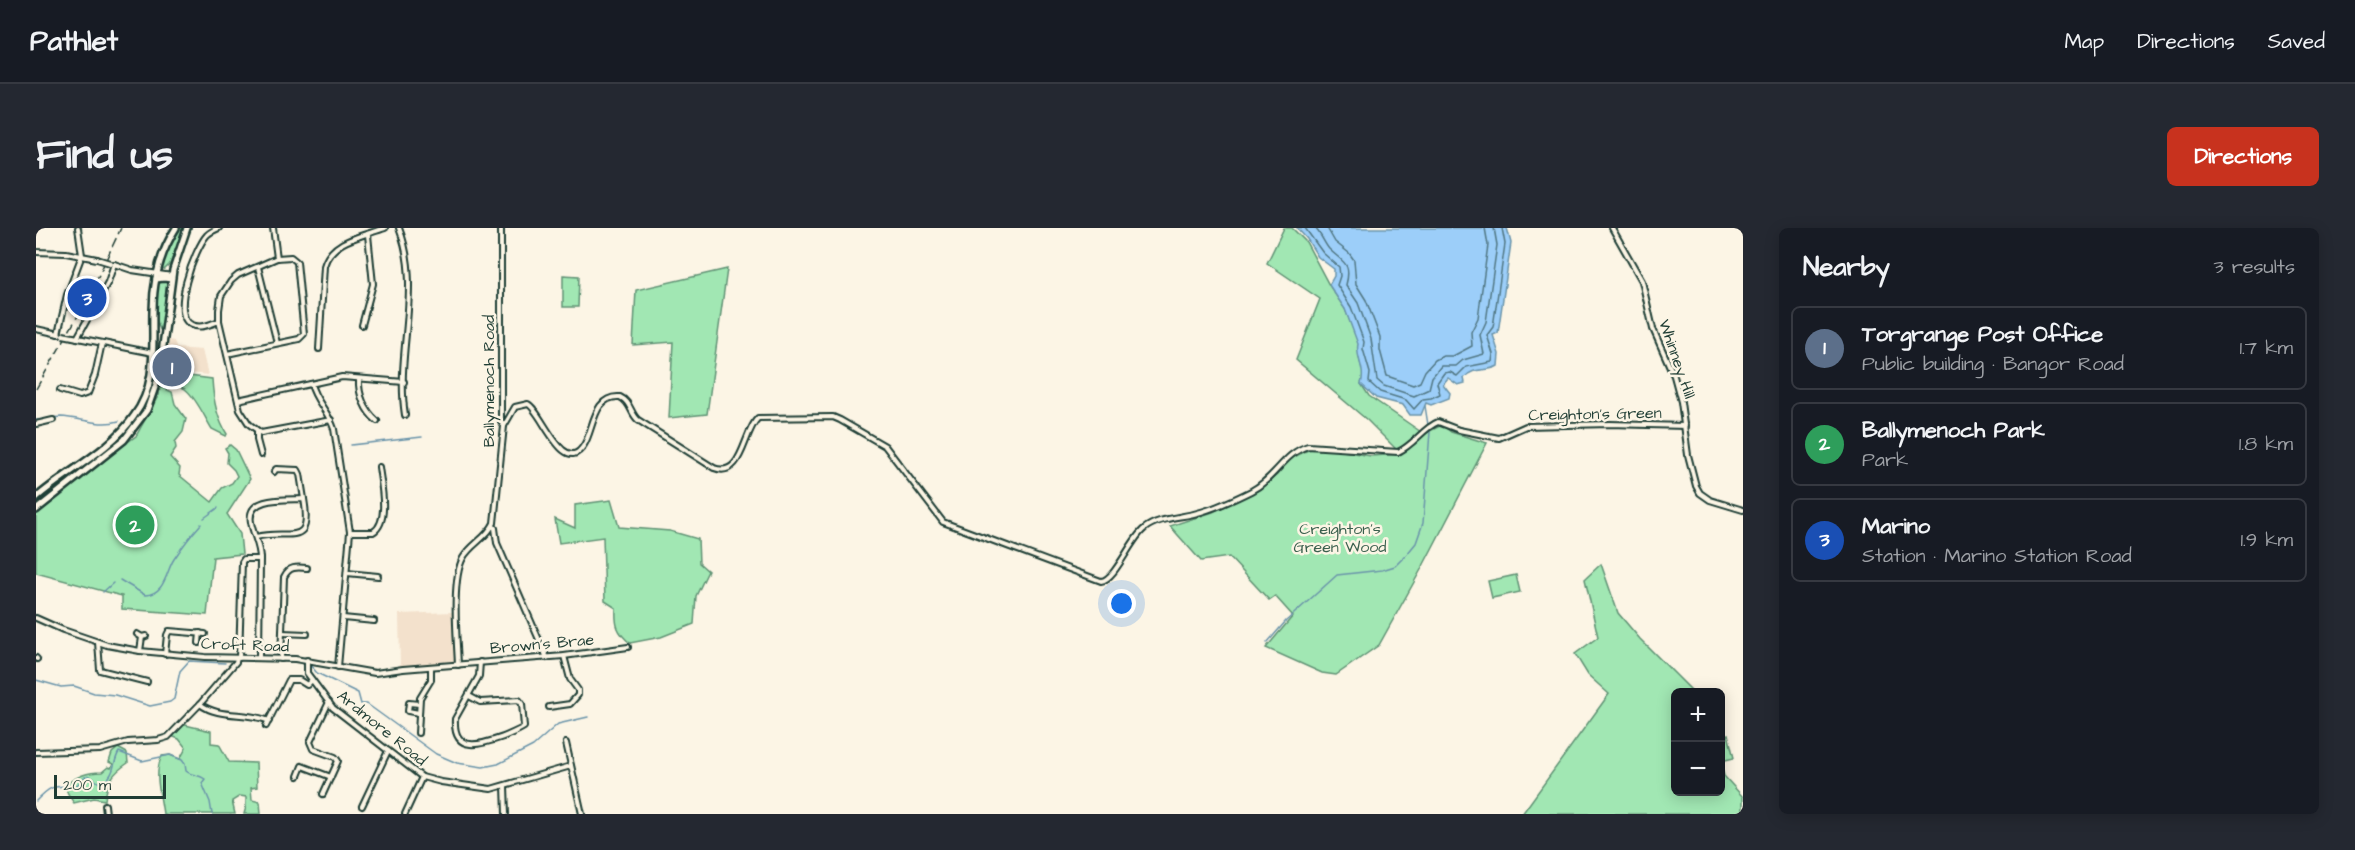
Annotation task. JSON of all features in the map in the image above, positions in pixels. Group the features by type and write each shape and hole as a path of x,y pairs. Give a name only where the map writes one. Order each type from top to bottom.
{"highway":[{"path":"36,498 104,447 131,420 142,405 154,353 152,312 156,277 165,248 176,228"},
{"path":"36,510 124,440 147,410 156,388 172,278 187,228"},
{"path":"156,277 172,278"},
{"path":"131,420 137,425"}],"street":[{"path":"61,334 67,295 82,255 78,228"},
{"path":"219,228 208,233 200,246 185,289 182,309 185,320 191,325 202,326 219,321"},
{"path":"273,228 277,258"},
{"path":"319,349 324,266 327,258 338,245 386,228"},
{"path":"399,228 406,251 410,282 404,382 405,415"},
{"name":"Ballymenoch Road","path":"493,525 504,426 501,422 501,228"},
{"name":"Whinney Hill","path":"1611,228 1642,282 1653,328 1678,389 1688,455 1696,486 1700,493 1714,502 1743,510"},
{"path":"362,325 373,284 368,234"},
{"path":"36,252 82,255 156,277"},
{"path":"227,354 299,339 304,331 297,262 291,257 277,258 238,275 225,288 220,300 219,321 241,413 257,431 264,433 331,420"},
{"path":"75,337 108,282 112,264"},
{"path":"258,267 277,343"},
{"path":"36,329 154,353"},
{"path":"60,390 80,396 88,393 95,375 102,343"},
{"path":"238,400 342,377 404,382"},
{"path":"359,379 360,393 370,415 377,421"},
{"path":"310,384 314,395 331,420 350,532 338,667"},
{"name":"Creighton's Green","path":"504,426 509,413 515,407 523,404 530,405 537,412 558,447 566,452 575,452 584,445 599,408 608,399 620,397 627,402 634,417 638,420 714,468 722,470 736,463 750,430 758,418 837,418 885,446 943,522 1103,581 1109,577 1138,535 1147,526 1159,521 1202,512 1255,489 1272,476 1296,449 1308,446 1398,452 1408,448 1438,422 1459,430 1499,438 1526,426 1610,424 1685,426"},
{"path":"36,424 52,420"},
{"path":"257,431 256,440 261,455"},
{"path":"350,532 373,532 379,527 384,505 379,467"},
{"path":"256,537 295,534 302,531 307,521 298,470 276,469 274,472"},
{"path":"259,658 260,549 251,520 252,512 257,505 266,501 304,499"},
{"path":"458,665 457,597 460,566 466,553 493,525 497,543 547,658"},
{"path":"36,752 100,750 129,742 168,737 236,662 242,562 244,559 260,559"},
{"path":"281,658 285,575 293,568 308,568"},
{"path":"347,573 378,576"},
{"name":"Croft Road","path":"36,618 98,642 165,654 307,660 375,673 458,665"},
{"path":"343,618 374,621"},
{"path":"165,654 167,635 170,632 202,634 199,643"},
{"path":"282,633 307,634"},
{"path":"140,651 142,636"},
{"path":"98,642 100,670 147,682"},
{"name":"Brown's Brae","path":"458,665 547,658 628,647"},
{"path":"549,707 570,704 579,693 570,679 564,656"},
{"name":"Ardmore Road","path":"307,660 306,670 312,680 339,713 422,777 480,789 505,786 571,766"},
{"path":"469,696 480,702 519,700 522,704 524,727 479,746 466,743 457,733 455,723 458,713 479,676 480,662"},
{"path":"418,733 420,698 431,680 431,667"},
{"path":"266,726 289,680 300,680 307,685 312,680"},
{"path":"322,794 338,764 337,758 314,749 310,744 329,702"},
{"path":"419,704 410,703 408,711 419,713"},
{"path":"200,704 215,711 260,717 269,721"},
{"path":"566,743 582,814"},
{"path":"362,806 388,751"},
{"path":"298,776 302,766 331,777"},
{"path":"405,814 422,777"},
{"path":"505,786 506,814"},
{"path":"105,805 106,814"}],"shaded area":[{"path":"169,340 174,341 177,348 202,350 208,375 164,370"},
{"path":"454,612 455,661 400,667 399,614"}],"green space":[{"path":"179,228 184,228 170,264 160,270 166,250"},
{"name":"Creighton's Green Wood","path":"1284,228 1292,228 1306,242 1345,309 1359,344 1359,358 1364,375 1361,384 1369,396 1424,434 1442,425 1451,432 1487,443 1379,645 1336,675 1322,673 1266,648 1293,616 1275,596 1269,600 1229,557 1201,561 1170,526 1213,512 1258,490 1277,475 1290,459 1310,449 1331,449 1371,456 1401,454 1367,420 1296,360 1320,299 1267,263"},
{"path":"727,269 707,414 669,418 673,342 633,345 636,290"},
{"path":"563,275 579,276 578,307 563,307"},
{"path":"157,282 167,282 162,333 156,315"},
{"path":"166,373 212,379 216,408 226,436 212,429 193,397 185,389 167,381"},
{"path":"161,387 172,392 175,404 186,419 183,432 175,442 176,448 170,457 180,468 179,475 212,502 222,488 232,483 237,476 227,463 228,453 225,448 230,445 236,450 250,479 227,514 240,534 242,554 213,557 207,615 122,609 122,596 36,573 36,515 78,478 136,436"},
{"path":"611,500 619,527 670,531 698,539 699,563 708,571 696,596 694,624 661,637 630,643 618,628 616,608 605,601 603,537 559,543 555,519 575,528 575,505"},
{"path":"1601,564 1618,613 1640,639 1689,688 1671,688 1671,796 1725,796 1725,777 1743,797 1743,814 1522,814 1609,694 1588,675 1575,654 1598,637 1585,579"},
{"path":"1516,575 1520,592 1492,598 1488,581"},
{"path":"181,724 211,731 211,743 219,744 229,762 256,763 257,787 251,788 252,800 260,802 261,814 244,814 246,797 240,796 232,801 235,814 163,814 158,785 159,762 162,756 170,755 180,759 186,748 179,739 171,736"},
{"path":"1728,734 1734,758 1725,760 1725,742 1725,735"},
{"path":"118,748 127,753 128,763 112,778 105,800 94,798 74,803 67,792 66,785 83,775 111,768 113,764 109,762 112,753"}],"water":[{"path":"1297,228 1507,228 1511,243 1498,333 1493,335 1499,354 1498,366 1472,372 1464,378 1465,383 1458,385 1448,378 1443,384 1450,393 1449,398 1431,405 1426,403 1421,415 1410,415 1403,405 1376,398 1361,384 1362,373 1358,344 1345,309 1329,285 1334,276 1334,269 1318,257"}],"waterway":[{"path":"1425,406 1428,425"},
{"path":"36,420 61,417 97,423 119,421"},
{"path":"1267,643 1286,621 1337,575 1382,570 1395,566 1416,543 1423,523 1430,432"},
{"path":"351,445 422,437"},
{"path":"204,518 218,508"},
{"path":"120,580 145,595 157,591 164,582 174,559 201,524"},
{"path":"103,592 113,583"},
{"path":"36,680 61,687 74,686 94,693 115,695 150,706 174,699 180,671 189,661 225,663"},
{"path":"311,666 317,673 358,693 361,704 367,704 436,754 457,763 483,767 498,764 533,746 558,724 588,717"},
{"path":"36,801 50,789 58,786 76,786 85,777 89,776 101,784 110,776 119,752 142,761 170,755 182,760 188,773 205,779 202,783 212,814"}],"railway":[{"path":"36,389 88,298 121,228"}],"place":[{"name":"Marino","path":"87,298"},
{"name":"Torgrange Post Office","path":"172,367"},
{"name":"Ballymenoch Park","path":"135,525"}]}
